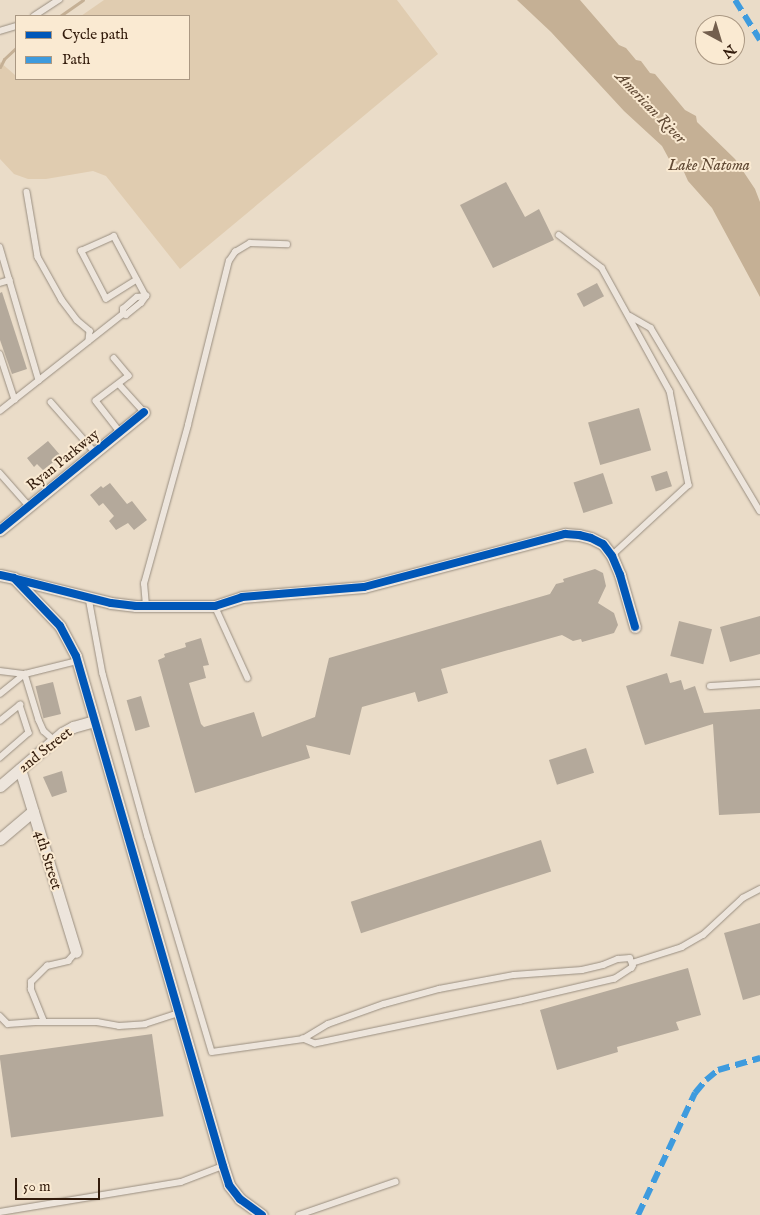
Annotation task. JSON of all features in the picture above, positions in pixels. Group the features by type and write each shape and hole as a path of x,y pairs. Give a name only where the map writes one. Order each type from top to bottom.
{"street":[{"name":"Ryan Parkway","path":"0,530 144,412"},
{"path":"0,575 111,603 146,606 215,606 242,597 364,587 565,534 591,538 603,544 612,556 620,575 635,627"},
{"path":"14,578 60,626 77,660 222,1166 229,1185 240,1199 262,1215"},
{"name":"2nd Street","path":"0,786 54,740 73,727 94,721"},
{"name":"4th Street","path":"20,768 76,952"},
{"path":"0,839 33,811"}],"lane":[{"path":"36,15 59,0"},
{"path":"0,31 15,26"},
{"path":"27,192 38,257 62,300 77,320 90,331 89,341"},
{"path":"559,235 602,268 670,391 689,486 612,556"},
{"path":"0,411 123,314 123,309 137,298 146,296 114,236 81,251 106,299 137,280"},
{"path":"146,606 144,584 188,425 229,261 235,252 250,243 287,244"},
{"path":"0,247 2,260 10,280 39,380"},
{"path":"0,283 10,280"},
{"path":"630,316 651,328 760,511"},
{"path":"0,354 15,400"},
{"path":"114,358 129,376 96,401 120,432"},
{"path":"119,384 144,412"},
{"path":"52,402 95,452"},
{"path":"0,473 29,506"},
{"path":"88,598 103,674 148,837 212,1052 304,1038 328,1024 384,1004 439,989 514,975 582,970 618,959 630,958 632,963 632,968 615,979 531,999 315,1044 304,1038"},
{"path":"215,606 248,678"},
{"path":"0,671 25,674 77,660"},
{"path":"0,694 25,674"},
{"path":"25,674 38,720 44,731 54,740"},
{"path":"710,686 760,683"},
{"path":"0,720 20,705 29,733 0,758"},
{"path":"632,963 682,947 703,935 743,898 760,889"},
{"path":"44,1022 31,990 31,982 48,966 68,961 76,952"},
{"path":"0,1016 8,1024 97,1022 119,1026 145,1024 178,1013"},
{"path":"0,1212 171,1184 222,1166"},
{"path":"299,1215 395,1182"}],"shaded area":[{"path":"104,0 397,0 438,54 180,269 106,176 93,171 46,179 28,179 14,174 0,159 0,62 15,75 15,80 190,80 190,15 82,15"}],"water":[{"name":"Lake Natoma","path":"517,0 580,0 619,45 626,48 636,60 641,61 650,73 655,74 685,110 696,116 697,122 735,159 755,189 760,202 760,297 712,208 688,181 684,172 675,162 669,159 662,146 624,111 551,32"}],"building":[{"path":"506,182 525,217 539,209 554,240 493,268 460,205"},
{"path":"597,283 604,296 584,307 577,294"},
{"path":"2,292 27,369 12,374 0,340 0,293"},
{"path":"639,408 651,450 600,465 588,423"},
{"path":"48,441 61,456 43,470 37,464 34,467 27,458"},
{"path":"667,471 672,486 656,491 651,476"},
{"path":"603,473 613,503 583,513 574,483"},
{"path":"110,483 127,504 132,501 147,520 134,530 128,523 116,530 109,521 114,516 103,503 99,506 90,495 101,486 103,488"},
{"path":"595,569 603,573 606,586 598,603 614,613 618,625 614,633 582,642 581,639 573,641 562,635 441,669 448,693 418,702 415,692 362,707 350,755 306,745 310,758 195,793 158,660 165,657 164,654 186,647 185,643 201,638 209,665 203,666 206,678 189,683 201,724 204,727 254,712 262,737 315,717 329,658 550,594 556,584 564,582 563,579"},
{"path":"760,616 760,654 730,662 720,627"},
{"path":"679,621 712,629 703,664 670,656"},
{"path":"667,673 670,683 681,680 684,690 695,686 704,713 760,709 760,813 719,815 713,724 645,745 626,686"},
{"path":"53,682 61,714 44,718 36,686"},
{"path":"141,696 150,727 135,731 127,700"},
{"path":"586,748 594,773 557,785 549,760"},
{"path":"62,771 67,792 52,797 43,777"},
{"path":"541,840 551,871 361,933 351,902"},
{"path":"760,923 760,995 743,1000 724,933"},
{"path":"688,968 701,1015 676,1022 679,1030 617,1047 618,1052 557,1070 540,1010"},
{"path":"152,1034 164,1116 11,1138 0,1055"}],"waterway":[{"path":"61,15 83,0"},
{"path":"0,67 4,59 15,49"}],"marked path":[{"path":"735,0 760,40"},
{"path":"638,1215 695,1093 718,1070 760,1058"}],"cycle path":[{"path":"0,530 144,412"},
{"path":"16,579 111,603 136,606 215,606 242,597 364,587 565,534 579,535 603,544 612,556 620,575 635,627"},
{"path":"0,575 14,578 60,626 76,656 229,1185 240,1199 262,1215"}],"water label":[{"name":"American River","path":"650,108"}]}
